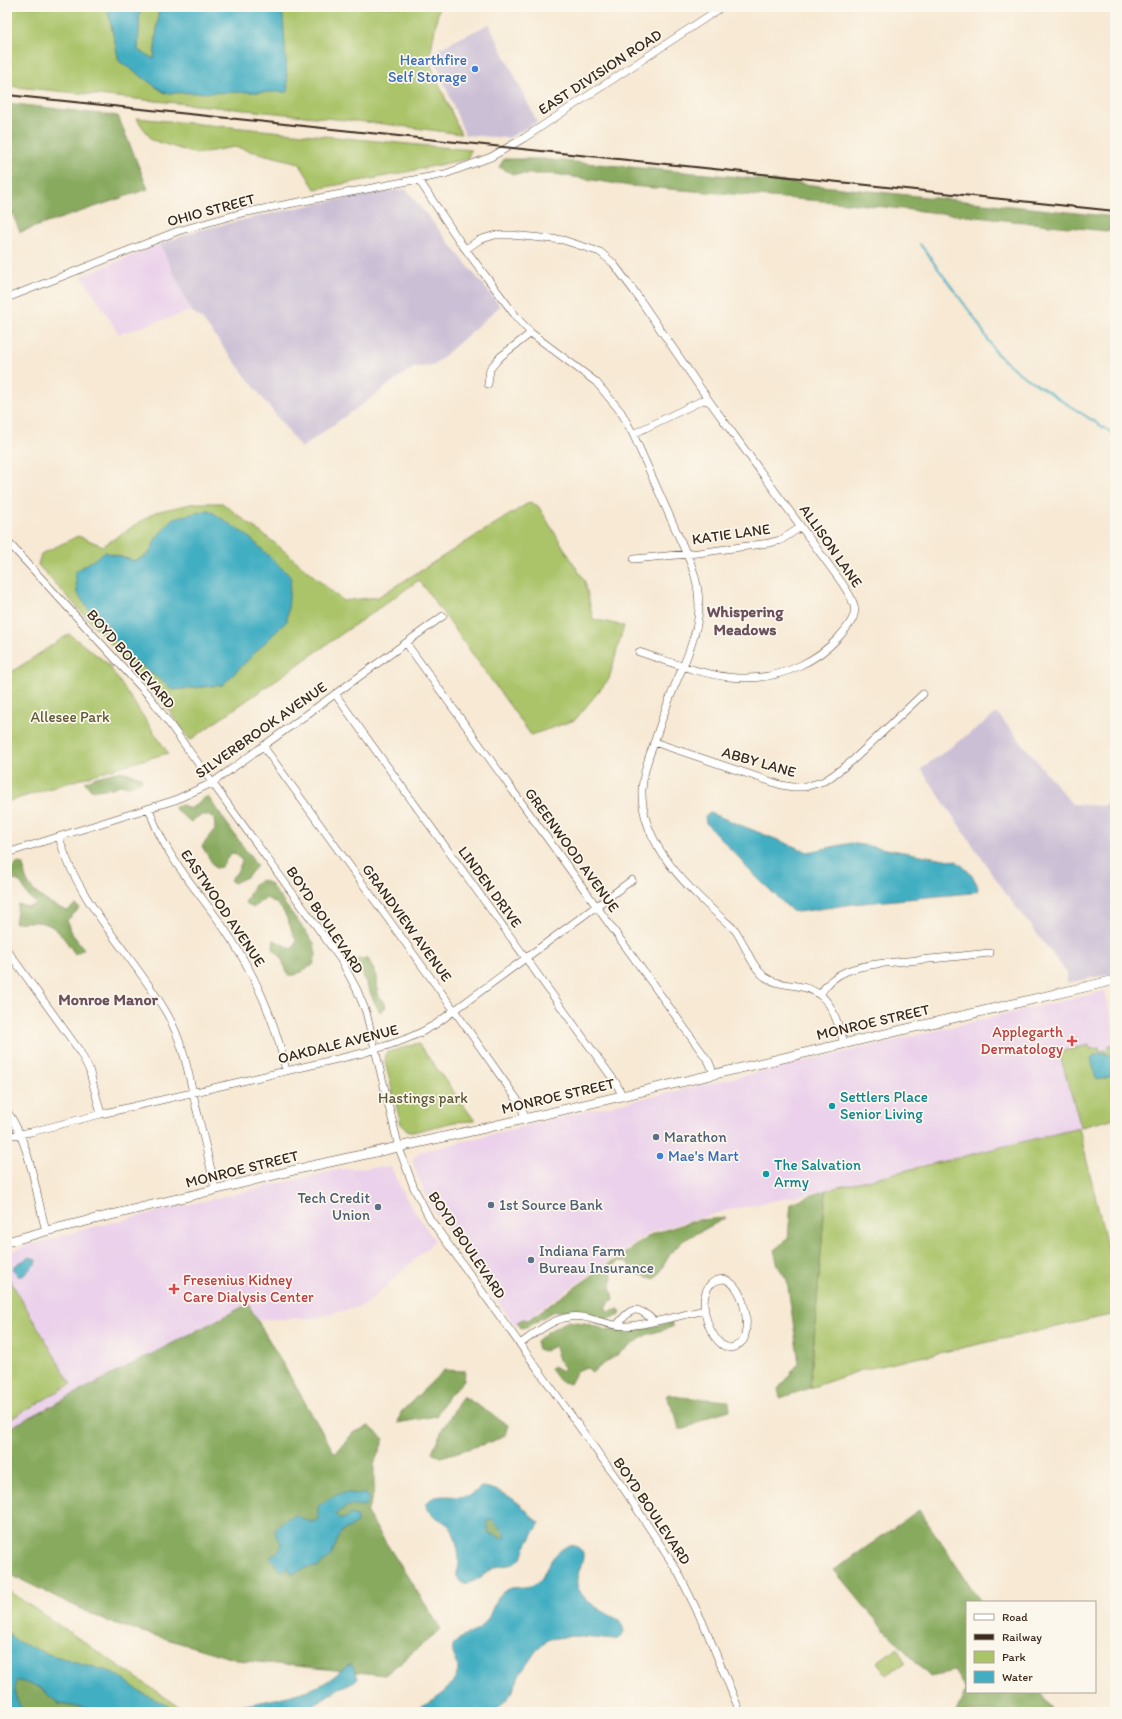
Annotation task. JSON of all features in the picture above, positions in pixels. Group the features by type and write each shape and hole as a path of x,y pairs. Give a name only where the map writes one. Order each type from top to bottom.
{"main road":[{"name":"MONROE STREET","path":"7,1242 46,1231 307,1167 399,1148 525,1119 1115,980"}],"street":[{"name":"EAST DIVISION ROAD","path":"431,178 458,170 491,157 524,138 722,7"},
{"name":"OHIO STREET","path":"7,298 156,239 198,225 242,213 431,178"},
{"path":"419,180 466,249 510,309 531,334 596,382 617,406 633,434 669,513 697,581 700,611 697,630 664,710 644,772 642,798 650,830 658,848 685,884 735,930 758,971 773,981 816,991 829,1004 838,1022 844,1043"},
{"name":"ALLISON LANE","path":"466,249 479,240 490,237 511,235 563,240 600,252 613,263 710,402 776,490 854,602 855,616 844,632 832,645 818,656 778,675 751,679 707,674 639,652"},
{"path":"488,384 490,369 500,357 531,334"},
{"path":"633,434 703,400 710,402"},
{"name":"KATIE LANE","path":"634,559 769,543 781,540 801,527"},
{"name":"BOYD BOULEVARD","path":"8,545 150,697 341,960 357,990 366,1012 399,1148 414,1188 430,1219 624,1489 678,1572 705,1627 740,1712"},
{"name":"SILVERBROOK AVENUE","path":"7,853 175,800 212,782 443,616"},
{"name":"GREENWOOD AVENUE","path":"406,643 709,1062 714,1074"},
{"name":"LINDEN DRIVE","path":"335,694 616,1083 622,1096"},
{"name":"ABBY LANE","path":"654,742 781,785 793,788 805,787 824,781 841,770 923,694"},
{"name":"GRANDVIEW AVENUE","path":"263,746 521,1105 525,1119"},
{"name":"EASTWOOD AVENUE","path":"149,808 153,823 161,841 221,924 238,949 253,976 263,997 273,1025 286,1071"},
{"path":"59,837 64,855 84,895 167,1013 180,1046 193,1092 215,1190"},
{"name":"OAKDALE AVENUE","path":"7,1136 31,1132 100,1114 286,1071 375,1049 418,1035 632,880"},
{"path":"7,950 79,1050 89,1069 100,1114"},
{"path":"820,995 826,984 846,971 857,968 876,964 990,953"},
{"path":"7,1111 20,1133 29,1161 46,1231"},
{"path":"720,1280 729,1281 738,1289 743,1300 746,1323 745,1338 734,1348 725,1348 718,1343 711,1329 705,1310 704,1296 706,1289 711,1283 720,1280"},
{"path":"617,1325 630,1311 636,1309 645,1312 654,1321"},
{"path":"520,1344 548,1324 570,1316 587,1318 606,1324 627,1326 705,1310"}],"shaded area":[{"name":"Hearthfire Self Storage","path":"489,24 537,122 508,138 465,135 433,55 440,48"},
{"path":"406,189 500,306 433,366 414,367 301,448 202,319 191,311 160,244 199,230 301,207 373,193"},
{"path":"160,244 191,311 119,334 82,276"},
{"path":"997,713 1072,804 1102,806 1115,798 1115,973 1067,983 1067,973 1006,894 921,769"},
{"path":"1105,991 1115,1034 1115,1119 826,1190 728,1210 651,1232 516,1326 484,1284 429,1203 412,1160 420,1152 573,1114"},
{"path":"391,1167 405,1197 435,1241 365,1305 315,1318 233,1320 7,1435 7,1253 26,1246 93,1227 341,1169"}],"green space":[{"path":"7,7 107,7 119,61 165,93 283,16 277,7 439,7 429,61 461,134 385,124 7,86"},
{"path":"140,7 159,7 154,59 138,50"},
{"path":"7,103 118,116 148,189 20,232 7,201"},
{"path":"136,118 471,150 467,159 315,189 299,163 234,147 196,154 152,140"},
{"path":"504,159 542,159 728,176 1115,217 1115,232 847,203 630,186 555,174 513,174 499,167"},
{"path":"530,502 538,506 585,582 593,619 624,626 609,679 575,720 531,735 419,580 190,740 157,694 38,565 41,554 78,536 103,546 155,512 195,503 222,503 276,544 343,601 378,597","holes":["156,538 134,660 99,623 77,593 105,552 135,561 149,554"]},
{"name":"Allesee Park","path":"69,634 107,663 168,753 7,802 7,675"},
{"path":"121,771 141,777 141,781 130,786 119,785 112,788 96,790 90,789 85,782 96,777"},
{"path":"208,797 257,866 247,877 234,883 230,880 237,872 242,861 236,854 231,853 221,867 215,868 202,846 215,830 214,818 207,815 202,815 191,822 176,810 175,807 183,805 190,809 204,798"},
{"path":"18,863 24,865 27,882 32,889 44,899 67,911 75,905 79,908 67,920 70,931 84,949 75,954 57,930 45,923 15,923 18,904 28,907 38,904 31,899 18,881 7,880 10,870"},
{"path":"261,880 269,883 314,943 316,955 313,965 295,975 288,975 281,957 273,949 274,940 292,949 296,941 282,909 272,901 265,898 253,908 245,903 254,885"},
{"path":"359,958 368,959 377,976 378,995 384,1001 386,1007 380,1012 356,962"},
{"name":"Hastings park","path":"418,1043 475,1121 454,1122 413,1132 407,1130 401,1124 385,1062 386,1053"},
{"path":"1113,1044 1115,1053 1115,1118 1081,1127 1059,1052 1089,1045 1090,1049 1099,1048 1100,1052 1109,1049 1108,1046"},
{"path":"1079,1128 1115,1279 1115,1314 862,1370 810,1388 826,1190"},
{"path":"826,1190 810,1388 780,1398 778,1389 799,1363 787,1280 778,1266 774,1250 788,1239 791,1203"},
{"path":"726,1218 684,1240 671,1253 655,1279 634,1273 627,1262 619,1261 609,1269 612,1275 611,1285 614,1299 607,1304 605,1309 609,1312 619,1309 621,1313 619,1316 605,1319 595,1315 564,1311 552,1312 529,1326 521,1328 517,1322 523,1319 528,1320 652,1234 698,1220"},
{"path":"7,1275 71,1384 7,1421"},
{"path":"248,1304 335,1454 353,1433 369,1426 384,1439 374,1464 374,1492 367,1513 441,1629 385,1675 237,1660 106,1621 7,1573 7,1429"},
{"path":"568,1321 585,1323 607,1330 637,1330 672,1322 672,1327 646,1335 592,1372 586,1367 577,1371 570,1384 559,1381 550,1369 553,1366 562,1371 565,1368 559,1361 555,1346 544,1351 538,1349 536,1341 549,1331"},
{"path":"444,1370 465,1371 464,1380 447,1398 436,1416 398,1423 401,1412"},
{"path":"668,1394 680,1397 729,1401 730,1410 712,1415 685,1429 679,1429 675,1413 666,1396"},
{"path":"463,1396 508,1425 505,1435 491,1442 441,1457 432,1452 442,1430"},
{"path":"919,1510 980,1601 966,1601 966,1690 954,1671 930,1676 880,1625 834,1570"},
{"path":"488,1520 493,1521 505,1533 505,1537 503,1539 489,1533"},
{"path":"7,1590 187,1712 7,1712"},
{"path":"897,1648 905,1662 887,1675 877,1662"},
{"path":"16,1679 39,1687 59,1704 93,1709 97,1712 25,1712 17,1701 15,1689"},
{"path":"966,1690 966,1693 1042,1693 1054,1712 956,1712"}],"water":[{"path":"107,7 140,7 138,50 154,59 159,7 277,7 283,16 288,92 165,93 119,61"},
{"path":"209,510 248,536 291,577 287,621 223,685 173,690 134,660 99,623 77,593 75,572 105,552 135,561 149,554 156,538 173,518"},
{"path":"710,813 808,852 851,843 956,861 970,874 976,882 978,890 971,893 853,904 798,912 792,911 746,867 706,823 705,817"},
{"path":"1104,1053 1112,1055 1115,1074 1097,1080 1091,1058 1094,1055"},
{"path":"29,1257 36,1260 35,1264 23,1276 18,1276 13,1269 14,1266"},
{"path":"481,1487 493,1489 505,1494 522,1506 540,1523 519,1561 513,1564 496,1567 476,1580 470,1583 465,1583 460,1582 457,1577 459,1562 456,1541 452,1530 449,1526 435,1517 426,1505 429,1500 439,1496 467,1496 473,1494","holes":["488,1520 493,1521 505,1533 505,1537 503,1539 489,1533 487,1522"]},
{"path":"344,1493 366,1494 369,1500 365,1506 348,1506 335,1515 341,1519 346,1518 351,1514 357,1516 357,1523 341,1532 331,1556 318,1567 308,1567 292,1574 288,1567 281,1572 270,1558 279,1550 282,1544 277,1538 275,1529 277,1526 295,1515 311,1522 318,1520 318,1506 335,1495"},
{"path":"569,1545 578,1547 582,1550 583,1556 577,1582 581,1594 590,1603 619,1620 622,1624 624,1632 620,1638 615,1640 571,1636 549,1639 536,1651 520,1674 512,1693 495,1712 410,1712 432,1701 452,1683 458,1669 453,1653 453,1646 462,1637 482,1627 488,1619 499,1596 506,1590 530,1586 538,1582 542,1578 553,1558"},
{"path":"7,1631 16,1641 48,1654 115,1673 142,1693 180,1712 97,1712 92,1709 59,1704 39,1687 17,1680 15,1694 19,1704 25,1712 7,1712"},
{"path":"351,1664 358,1678 329,1694 306,1712 226,1712 233,1708 289,1696 310,1689 320,1685"}],"waterway":[{"path":"920,244 976,320 996,353 1019,373 1115,435"}],"railway":[{"path":"7,95 1115,211"}],"place":[{"name":"Hearthfire Self Storage","path":"475,69"},
{"name":"Applegarth Dermatology","path":"1072,1041"},
{"name":"Settlers Place Senior Living","path":"832,1106"},
{"name":"Marathon","path":"656,1137"},
{"name":"Mae's Mart","path":"660,1156"},
{"name":"The Salvation Army","path":"766,1174"},
{"name":"1st Source Bank","path":"491,1205"},
{"name":"Tech Credit Union","path":"378,1207"},
{"name":"Indiana Farm Bureau Insurance","path":"531,1260"},
{"name":"Fresenius Kidney Care Dialysis Center","path":"174,1289"}],"district":[{"name":"Whispering Meadows","path":"745,620"},
{"name":"Monroe Manor","path":"108,999"}]}
